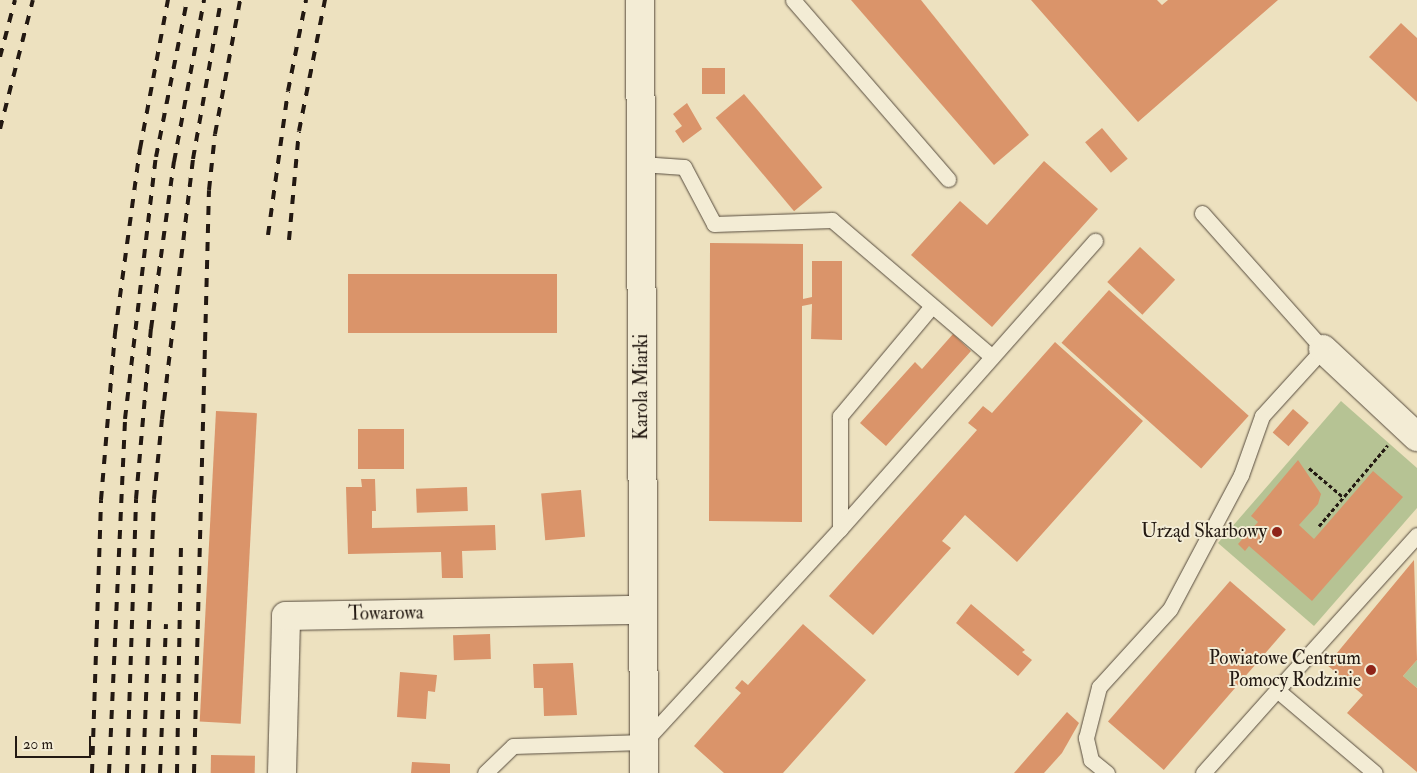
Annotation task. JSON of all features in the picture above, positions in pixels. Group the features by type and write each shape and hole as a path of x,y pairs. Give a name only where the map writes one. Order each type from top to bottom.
{"street":[{"name":"Karola Miarki","path":"640,0 644,773"},
{"path":"1323,349 1405,438"},
{"name":"Towarowa","path":"282,773 286,616 642,610"}],"lane":[{"path":"793,0 948,180"},
{"path":"641,164 684,167 714,224 832,220 991,356"},
{"path":"1107,773 1091,760 1086,738 1099,687 1170,609 1241,475 1262,416 1323,349 1202,213"},
{"path":"485,773 513,746 644,742 840,529 991,356 1095,241"},
{"path":"840,529 840,416 932,306"},
{"path":"1203,773 1417,535"},
{"path":"1277,690 1375,773"}],"path":[{"path":"1319,526 1343,497 1405,438"},
{"path":"1309,468 1343,497"}],"green space":[{"path":"1341,401 1417,468 1417,508 1314,626 1218,543"},
{"path":"1417,660 1417,688 1403,676"}],"building":[{"path":"851,0 921,0 1029,135 994,165"},
{"path":"1031,0 1157,0 1162,5 1168,0 1278,0 1138,122"},
{"path":"1401,23 1417,38 1417,102 1369,57"},
{"path":"702,68 725,68 725,94 702,94"},
{"path":"744,94 822,187 794,211 716,118"},
{"path":"687,103 702,129 683,143 675,131 682,126 673,114"},
{"path":"1102,128 1128,159 1111,173 1085,142"},
{"path":"1044,161 1098,209 992,327 911,255 960,201 987,225"},
{"path":"710,243 803,244 803,299 812,297 812,261 842,261 842,340 811,339 812,304 802,306 802,522 709,521"},
{"path":"1140,247 1175,280 1142,315 1107,282"},
{"path":"348,274 557,274 557,333 348,333"},
{"path":"1109,290 1249,416 1201,469 1061,343"},
{"path":"953,334 971,351 886,446 860,423 915,362 922,369"},
{"path":"1055,342 1143,421 1017,562 965,515 942,541 951,548 873,635 829,596 977,430 968,423 983,406 992,413"},
{"path":"1293,409 1309,423 1289,446 1273,432"},
{"path":"216,411 257,413 241,724 200,722"},
{"path":"358,429 404,429 404,469 358,469"},
{"name":"Urząd Skarbowy","path":"1298,460 1321,494 1318,504 1299,525 1314,539 1373,471 1403,497 1312,601 1249,546 1245,551 1238,544 1258,522 1251,516"},
{"path":"361,479 375,479 376,511 372,511 372,528 495,525 496,550 462,551 463,578 442,578 441,552 348,554 346,487 362,487"},
{"path":"467,487 468,511 417,513 416,489"},
{"path":"581,490 585,537 545,540 541,493"},
{"name":"Powiatowe Centrum Pomocy Rodzinie","path":"1414,560 1417,660 1403,676 1417,688 1417,772 1347,713 1363,695 1327,665"},
{"path":"1230,581 1286,630 1164,770 1108,721"},
{"path":"971,604 1025,650 1022,652 1032,660 1018,676 956,623"},
{"path":"803,624 866,680 783,773 724,773 694,746 741,693 735,688 742,680 748,685"},
{"path":"490,634 491,659 454,660 453,635"},
{"path":"573,663 577,715 544,716 543,688 534,688 533,664"},
{"path":"400,672 437,675 435,692 428,691 426,719 397,717"},
{"path":"1067,712 1079,723 1062,753 1044,773 1014,773"},
{"path":"211,755 255,756 255,773 211,773"},
{"path":"412,762 450,764 450,773 411,773"}],"railway":[{"path":"0,57 15,0"},
{"path":"0,129 33,0"},
{"path":"92,773 101,500 115,333 140,149 168,0"},
{"path":"109,773 125,419 156,157 187,0"},
{"path":"127,773 136,499 151,329 174,162 204,0"},
{"path":"143,773 154,499 162,419 193,159 221,0"},
{"path":"194,773 209,190 215,134 240,0"},
{"path":"268,235 288,91 306,0"},
{"path":"289,240 299,131 325,0"},
{"path":"177,773 181,543"},
{"path":"160,773 166,624"}],"place":[{"name":"Urząd Skarbowy","path":"1277,532"},
{"name":"Powiatowe Centrum Pomocy Rodzinie","path":"1371,670"}]}
